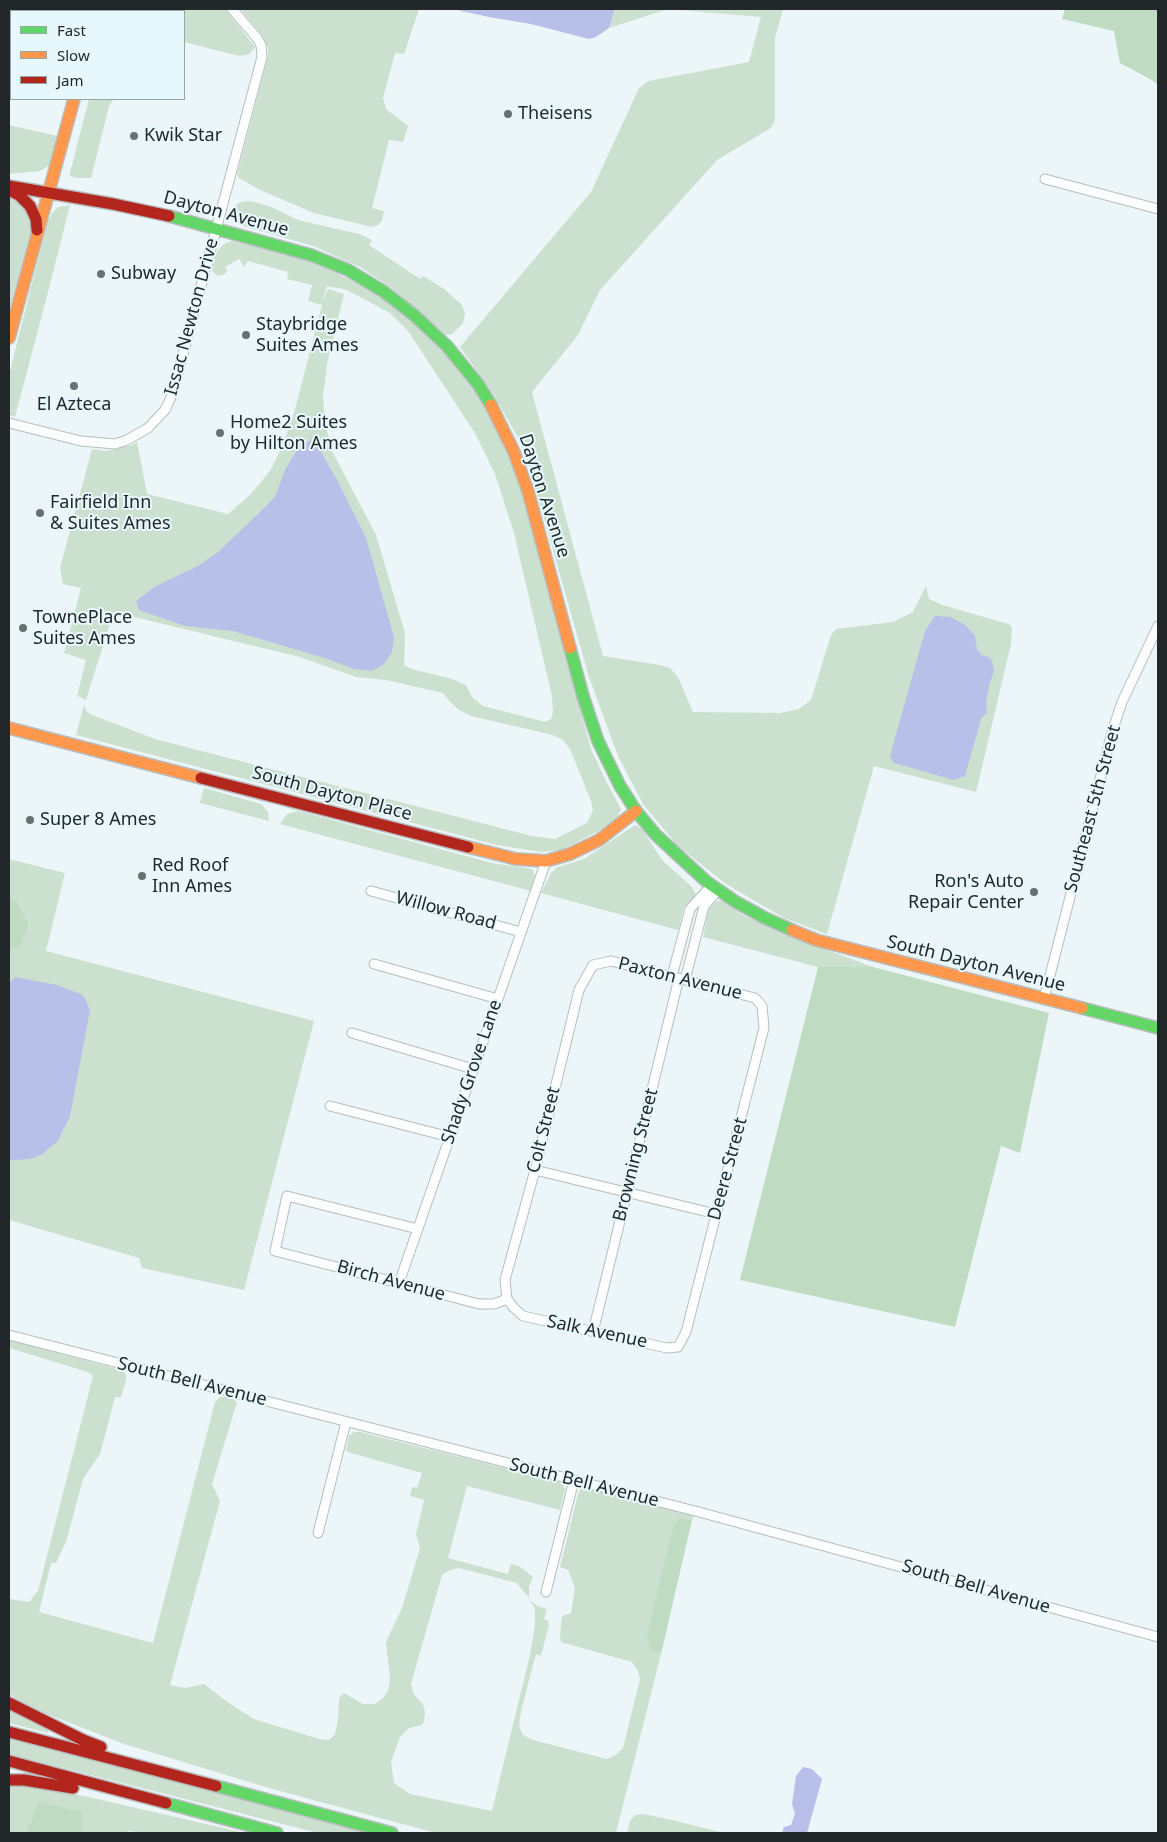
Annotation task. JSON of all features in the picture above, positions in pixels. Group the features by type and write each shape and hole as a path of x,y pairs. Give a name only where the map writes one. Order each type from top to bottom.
{"main road":[{"path":"9,338 74,100"},
{"path":"9,186 48,192"},
{"path":"9,190 30,206 36,219 37,235"},
{"name":"Dayton Avenue","path":"48,192 113,204 216,228 311,255 348,270 383,291 414,315 447,346 478,384 496,413 511,444 528,491 583,696 598,741 620,786 636,811 656,835 675,853 715,887 764,918 787,929"},
{"name":"South Dayton Place","path":"9,728 516,859 546,861 570,854 599,840 636,811"},
{"name":"South Dayton Avenue","path":"787,929 816,940 879,957 1158,1028"},
{"path":"9,1704 83,1740 187,1778"},
{"path":"9,1732 392,1833"},
{"path":"9,1761 243,1825"},
{"path":"9,1780 68,1787 277,1833"}],"street":[{"name":"Issac Newton Drive","path":"9,423 81,441 115,444 138,435 157,420 165,410 172,395 262,57 261,45 257,38 232,9"},
{"path":"1045,179 1158,209"},
{"name":"Southeast 5th Street","path":"1044,999 1112,732 1122,702 1158,626"},
{"name":"Shady Grove Lane","path":"399,1283 546,861"},
{"name":"Browning Street","path":"679,978 704,906 715,887"},
{"name":"Browning Street","path":"593,1332 679,978 690,909 715,887"},
{"name":"Willow Road","path":"370,890 521,932"},
{"name":"Paxton Avenue","path":"594,965 611,961 755,998 762,1006"},
{"path":"374,964 498,999"},
{"name":"Colt Street","path":"507,1299 505,1280 535,1170 578,990 594,965"},
{"name":"Deere Street","path":"686,1332 764,1028 762,1006"},
{"path":"352,1033 473,1068"},
{"path":"330,1106 450,1137"},
{"path":"535,1170 716,1214"},
{"name":"Birch Avenue","path":"418,1229 287,1196 275,1251 479,1304 494,1304 507,1299"},
{"name":"Salk Avenue","path":"507,1299 523,1316 667,1348 678,1347 686,1332"},
{"name":"South Bell Avenue","path":"9,1335 574,1480 1158,1637"},
{"path":"318,1533 346,1422"},
{"path":"546,1592 574,1480"}],"green space":[{"path":"225,9 255,47 249,54 239,56 185,42 185,10 112,10"},
{"path":"240,9 419,9 404,54 395,53 383,98 386,109 408,126 403,142 389,140 372,208 384,211 382,221 378,225 372,227 314,213 260,190 239,178 237,174 268,56 268,48 262,35"},
{"path":"615,9 668,9 609,28"},
{"path":"668,9 783,9 775,38 775,120 771,128 717,160 600,290 578,335 532,392 603,656 670,668 678,677 693,712 780,713 799,709 811,700 831,635 836,629 893,622 913,612 926,586 929,599 1008,624 1012,627 1011,644 976,792 874,766 827,934 784,918 726,884 677,845 643,804 618,756 589,677 524,448 492,392 460,347 591,192 639,88 649,81 749,62 761,17"},
{"path":"1065,9 1158,9 1158,85 1120,63 1114,31 1062,19"},
{"path":"89,100 113,100 109,106 91,178 77,178 70,176"},
{"path":"9,125 57,136 50,163 47,167 40,171 9,174"},
{"path":"9,195 16,199 33,217 9,310"},
{"path":"250,201 269,206 298,220 359,234 372,240 369,245 420,279 423,276 444,289 462,305 465,313 463,323 452,334 446,335 389,286 360,267 313,246 240,225 236,222 234,216 235,208 241,202"},
{"path":"70,205 15,417 9,415 9,375 47,224 52,213 58,207"},
{"path":"232,241 297,257 361,285 393,304 423,330 450,359 477,394 493,419 511,457 527,509 591,749 621,809 618,816 600,830 562,850 542,852 497,845 76,735 84,705 87,712 92,715 155,739 532,836 555,839 587,823 593,810 570,749 563,740 553,735 471,716 459,710 443,693 386,680 356,677 300,657 122,614 112,617 86,700 77,696 86,660 64,653 81,588 63,584 60,568 92,449 106,451 137,442 147,494 228,514 250,495 270,471 283,445 294,413 322,305 308,301 312,285 287,279 288,272 248,261 244,267 239,259 225,267 227,271 225,274 218,276 211,268 217,251 224,244","holes":["327,286 347,290 390,313 408,331 475,433 495,474 514,533 552,696 553,712 551,719 545,722 483,706 472,697 466,685 449,678 411,669 404,665 405,633 376,535 332,451 325,423 323,397 327,364 344,294 328,289 322,303"]},
{"path":"204,788 261,804 268,812 269,821 200,803"},
{"path":"298,811 492,863 532,869 535,876 531,891 280,824 287,814"},
{"path":"635,825 642,829 663,861 692,887 696,895 684,907 678,930 541,893 551,873 558,867 584,859"},
{"path":"9,859 65,873 46,951 314,1021 244,1290 142,1268 139,1258 9,1220 9,950 20,946 16,900 9,897"},
{"path":"9,897 16,900 28,925 20,946 9,950"},
{"path":"723,900 741,914 779,932 873,967 818,967 703,937 709,908 715,902"},
{"path":"818,967 873,967 1049,1013 1020,1153 1001,1146 955,1327 740,1280"},
{"path":"9,1340 120,1370 126,1374 121,1397 115,1397 100,1454 83,1479 66,1542 56,1563 51,1563 39,1612 153,1643 215,1402 220,1397 235,1400 237,1402 212,1484 220,1501 170,1685 185,1688 204,1684 254,1719 319,1739 329,1740 335,1734 339,1698 344,1693 363,1704 375,1704 388,1691 390,1679 386,1642 402,1608 420,1548 416,1534 424,1500 410,1496 412,1487 417,1488 422,1473 346,1451 349,1436 354,1432 360,1432 561,1482 565,1489 560,1510 467,1486 448,1558 508,1574 511,1564 519,1566 533,1577 529,1586 529,1598 517,1583 459,1568 450,1570 442,1575 411,1684 413,1693 423,1705 425,1712 424,1721 422,1725 409,1728 400,1737 391,1762 394,1783 410,1794 492,1811 530,1655 535,1625 535,1609 530,1600 537,1606 547,1609 544,1620 548,1620 549,1625 541,1656 536,1654 521,1711 519,1726 523,1735 533,1740 607,1759 617,1754 623,1748 640,1679 638,1671 632,1662 561,1642 562,1616 571,1613 575,1588 568,1570 560,1567 578,1494 581,1488 586,1487 694,1514 692,1520 681,1518 659,1652 662,1650 616,1833 436,1833 269,1788 124,1744 32,1708 9,1694 9,1599 29,1602 38,1591 93,1376 88,1372 9,1348"},
{"path":"681,1518 692,1520 662,1650 659,1652 650,1651 647,1636 674,1525"},
{"path":"9,1708 48,1728 48,1733 9,1723"},
{"path":"9,1739 374,1833 318,1833 9,1754"},
{"path":"9,1785 44,1788 245,1833 142,1833 129,1831 124,1833 88,1833 81,1831 38,1802 26,1833 9,1833"},
{"path":"38,1802 82,1812 81,1831 88,1833 26,1833"},
{"path":"643,1814 724,1833 627,1833 630,1821 635,1815"}],"water":[{"path":"452,9 615,9 609,28 596,37 589,39 531,24"},
{"path":"313,438 337,480 366,538 394,637 392,652 383,665 372,671 354,669 325,658 233,631 185,626 139,610 136,601 156,586 198,566 217,553 257,515 275,497 285,470 297,450"},
{"path":"935,616 951,617 965,625 975,635 977,649 981,655 989,657 992,661 994,671 989,685 986,704 987,712 981,719 965,776 954,780 894,763 890,756 925,631"},
{"path":"15,977 57,985 83,995 90,1010 70,1116 58,1141 41,1155 30,1159 9,1160 9,983"},
{"path":"803,1767 812,1769 822,1779 807,1833 782,1833 784,1827 791,1825 795,1814 792,1804 796,1776"}],"traffic: fast":[{"path":"169,216 311,255 348,270 383,291 414,315 447,346 478,384 491,405"},
{"path":"570,648 598,741 620,786 636,811 656,835 707,882 736,902 792,930"},
{"path":"1082,1008 1158,1028"},
{"path":"216,1786 392,1833"},
{"path":"166,1803 277,1833"}],"traffic: slow":[{"path":"9,338 74,100"},
{"path":"491,405 514,452 528,491 570,648"},
{"path":"9,728 201,778"},
{"path":"468,847 516,859 546,861 570,854 599,840 636,811"},
{"path":"792,930 816,940 1082,1008"}],"traffic: jam":[{"path":"9,186 169,216"},
{"path":"9,190 19,195 30,206 36,219 37,230"},
{"path":"201,778 468,847"},
{"path":"9,1703 101,1747"},
{"path":"9,1732 216,1786"},
{"path":"9,1761 166,1803"},
{"path":"9,1780 24,1780 73,1788"}],"place":[{"name":"Theisens","path":"508,114"},
{"name":"Kwik Star","path":"134,136"},
{"name":"Subway","path":"101,274"},
{"name":"Staybridge Suites Ames","path":"246,335"},
{"name":"El Azteca","path":"74,386"},
{"name":"Home2 Suites by Hilton Ames","path":"220,433"},
{"name":"Fairfield Inn & Suites Ames","path":"40,513"},
{"name":"TownePlace Suites Ames","path":"23,628"},
{"name":"Super 8 Ames","path":"30,820"},
{"name":"Red Roof Inn Ames","path":"142,876"},
{"name":"Ron's Auto Repair Center","path":"1034,892"}]}
